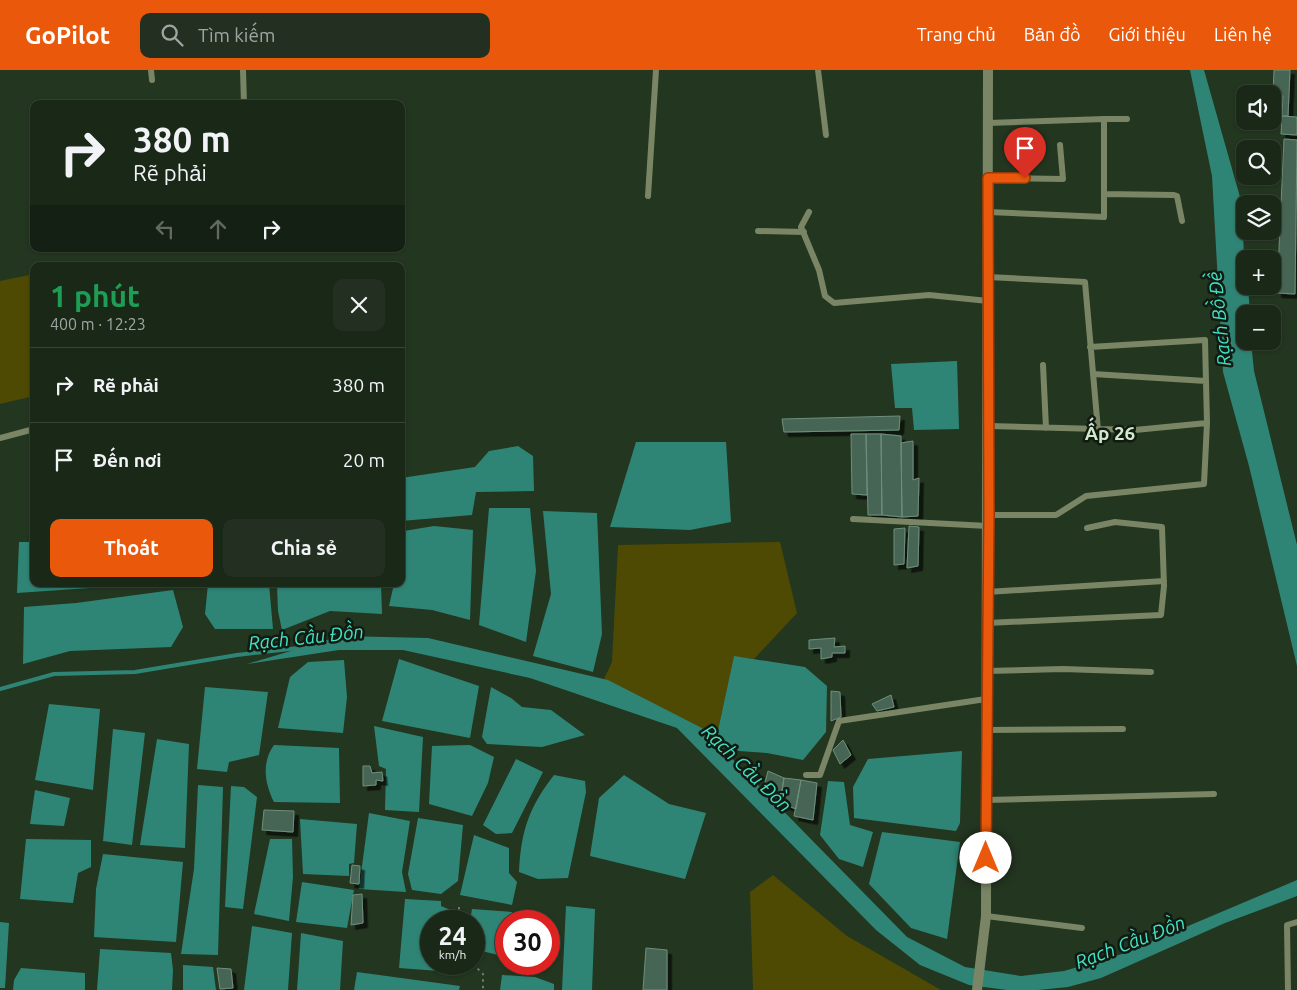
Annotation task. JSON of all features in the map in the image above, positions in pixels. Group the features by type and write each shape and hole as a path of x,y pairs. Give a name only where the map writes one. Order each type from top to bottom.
{"street":[{"path":"978,990 986,916 986,671 989,515 988,70"}],"lane":[{"path":"151,70 152,80"},
{"path":"243,70 244,100"},
{"path":"648,196 656,70"},
{"path":"818,70 826,136"},
{"path":"988,212 1104,217 1104,119"},
{"path":"988,123 1127,119"},
{"path":"988,178 1063,179 1060,145"},
{"path":"1104,194 1177,196 1182,221"},
{"path":"809,212 801,227 819,270 826,296 834,303 929,295 988,301"},
{"path":"758,231 804,232"},
{"path":"988,277 1084,282 1098,430"},
{"path":"989,515 1056,515 1086,496 1204,484 1207,423 1205,340 1090,347"},
{"path":"1043,365 1046,428"},
{"path":"1093,374 1206,381"},
{"path":"989,426 1136,430 1207,423"},
{"path":"0,438 30,430"},
{"path":"853,519 988,526"},
{"path":"987,622 1161,615 1164,581 1162,527 1115,522 1088,528"},
{"path":"987,592 1164,581"},
{"path":"986,671 1064,669 1151,672"},
{"path":"806,775 820,775 839,721 986,699"},
{"path":"986,730 1123,729"},
{"path":"986,800 1214,794"},
{"path":"986,916 1082,928"},
{"path":"1288,990 1287,925 1297,922"}],"path":[{"path":"483,975 483,990"}],"shaded area":[{"path":"30,275 30,397 0,404 0,281"},
{"path":"780,542 797,613 754,659 734,657 717,735 713,739 702,728 604,679 612,662 618,545"},
{"path":"773,875 847,936 941,990 753,990 750,892"}],"water":[{"path":"1190,70 1204,70 1239,195 1236,195 1236,240 1243,240 1244,250 1236,250 1236,295 1249,295 1249,305 1236,305 1236,350 1252,350 1254,371 1297,545 1297,666 1249,466 1223,372 1212,176"},
{"path":"957,361 959,429 914,430 912,408 895,408 891,364"},
{"path":"636,442 726,442 731,522 690,530 610,527"},
{"path":"518,446 533,456 534,491 476,492 472,515 405,521 405,477 475,467 489,451"},
{"path":"489,508 530,508 536,571 526,642 479,625"},
{"path":"543,511 597,513 602,634 593,672 533,656 551,594"},
{"path":"434,526 473,530 470,620 432,610 389,606 393,587 405,587 405,531"},
{"path":"19,542 30,542 30,587 105,587 17,593"},
{"path":"208,587 269,587 273,629 215,629 205,614"},
{"path":"277,587 381,587 382,614 330,611 282,630 278,611"},
{"path":"173,590 183,627 171,647 70,651 23,664 24,607 76,603"},
{"path":"341,636 428,638 608,680 702,728 907,937 965,967 1021,976 1064,971 1122,954 1297,880 1297,896 1225,923 1101,978 1068,987 1038,990 1007,990 969,985 920,965 876,930 677,728 530,678 403,650 339,650 247,664"},
{"path":"734,656 805,667 827,686 826,732 803,760 767,753 739,751 717,735"},
{"path":"399,659 479,686 470,738 382,721"},
{"path":"344,660 347,697 343,733 278,728 290,677 308,662"},
{"path":"205,687 268,692 259,755 229,762 227,772 197,769"},
{"path":"491,687 511,698 522,707 551,710 585,735 542,747 487,744 482,737"},
{"path":"49,704 100,709 93,790 35,780"},
{"path":"374,726 423,737 419,812 385,810 386,769 379,766"},
{"path":"113,729 145,733 132,845 103,841"},
{"path":"157,739 189,744 185,848 140,845"},
{"path":"274,745 339,748 340,803 274,802 268,788 266,766 267,759"},
{"path":"470,745 494,757 488,783 472,816 429,804 432,746"},
{"path":"962,751 960,823 956,831 854,818 853,787 868,759"},
{"path":"516,759 543,772 512,833 496,834 483,825"},
{"path":"554,775 585,781 586,792 568,878 538,879 519,872 522,844 532,809"},
{"path":"624,775 669,804 706,813 685,879 590,856 599,798"},
{"path":"828,781 844,782 850,825 873,832 863,867 839,859 820,835"},
{"path":"198,785 223,787 218,955 181,954 194,869"},
{"path":"231,786 244,787 257,797 243,909 225,907"},
{"path":"35,790 70,798 64,826 30,824"},
{"path":"369,813 410,821 402,872 406,892 359,889"},
{"path":"418,818 463,825 458,881 441,894 412,890 408,874"},
{"path":"300,819 357,824 354,863 349,864 349,876 303,874"},
{"path":"882,832 960,842 947,939 911,928 869,884"},
{"path":"474,835 509,848 509,873 517,882 512,905 460,895"},
{"path":"26,839 91,840 91,867 78,873 73,903 20,899"},
{"path":"270,839 292,839 293,877 289,921 254,914"},
{"path":"103,854 183,862 176,942 94,937 96,889"},
{"path":"302,882 354,890 347,928 296,922"},
{"path":"405,899 441,901 441,906 451,910 420,910 420,970 399,968"},
{"path":"566,906 595,909 592,990 562,990"},
{"path":"472,909 495,911 495,954 485,952 485,910"},
{"path":"0,922 9,923 5,988 0,988"},
{"path":"252,926 292,933 288,990 244,990"},
{"path":"301,933 343,941 340,990 297,990"},
{"path":"100,949 171,953 173,970 172,990 97,990"},
{"path":"183,965 213,967 216,990 183,990"},
{"path":"21,968 85,973 85,990 13,990 14,980"},
{"path":"357,972 460,986 459,990 354,990"},
{"path":"502,975 535,977 554,984 554,990 500,990"}],"building":[{"path":"1274,70 1290,70 1288,116 1282,116 1283,96 1281,96 1281,85 1273,85"},
{"path":"1282,116 1297,117 1297,135 1281,134"},
{"path":"1284,139 1297,140 1295,294 1281,293 1281,250 1279,250 1279,240 1281,240"},
{"path":"900,416 899,430 784,432 782,419"},
{"path":"851,434 866,434 867,495 852,494"},
{"path":"866,434 881,434 882,515 868,515"},
{"path":"881,434 901,436 902,517 882,515"},
{"path":"913,441 913,480 919,478 918,516 902,517 901,443"},
{"path":"909,526 919,527 918,566 907,568"},
{"path":"905,528 904,564 894,565 894,529"},
{"path":"835,638 834,647 845,646 845,653 832,653 832,657 821,659 821,648 809,649 809,640"},
{"path":"831,691 840,692 841,717 831,721"},
{"path":"891,695 894,707 877,711 872,704"},
{"path":"843,740 851,755 840,764 833,750"},
{"path":"363,766 370,766 372,773 382,772 383,781 376,780 376,785 363,786"},
{"path":"768,771 784,778 780,803 764,786"},
{"path":"784,778 801,780 796,809 780,803"},
{"path":"801,780 817,783 813,820 794,816"},
{"path":"264,810 294,811 293,832 262,830"},
{"path":"352,865 360,866 359,884 350,883"},
{"path":"362,894 363,923 351,925 353,895"},
{"path":"646,948 667,950 667,990 643,990"},
{"path":"217,968 231,969 233,988 220,989"}],"waterway":[{"name":"Rạch Cầu Đồn","path":"0,689 54,674 135,672 237,655 308,647"}],"district":[{"name":"Ấp 26","path":"1110,433"}],"route":[{"path":"986,858 989,515 988,178 1025,178"}],"water label":[{"name":"Rạch Bồ Đề","path":"1219,319"}]}
